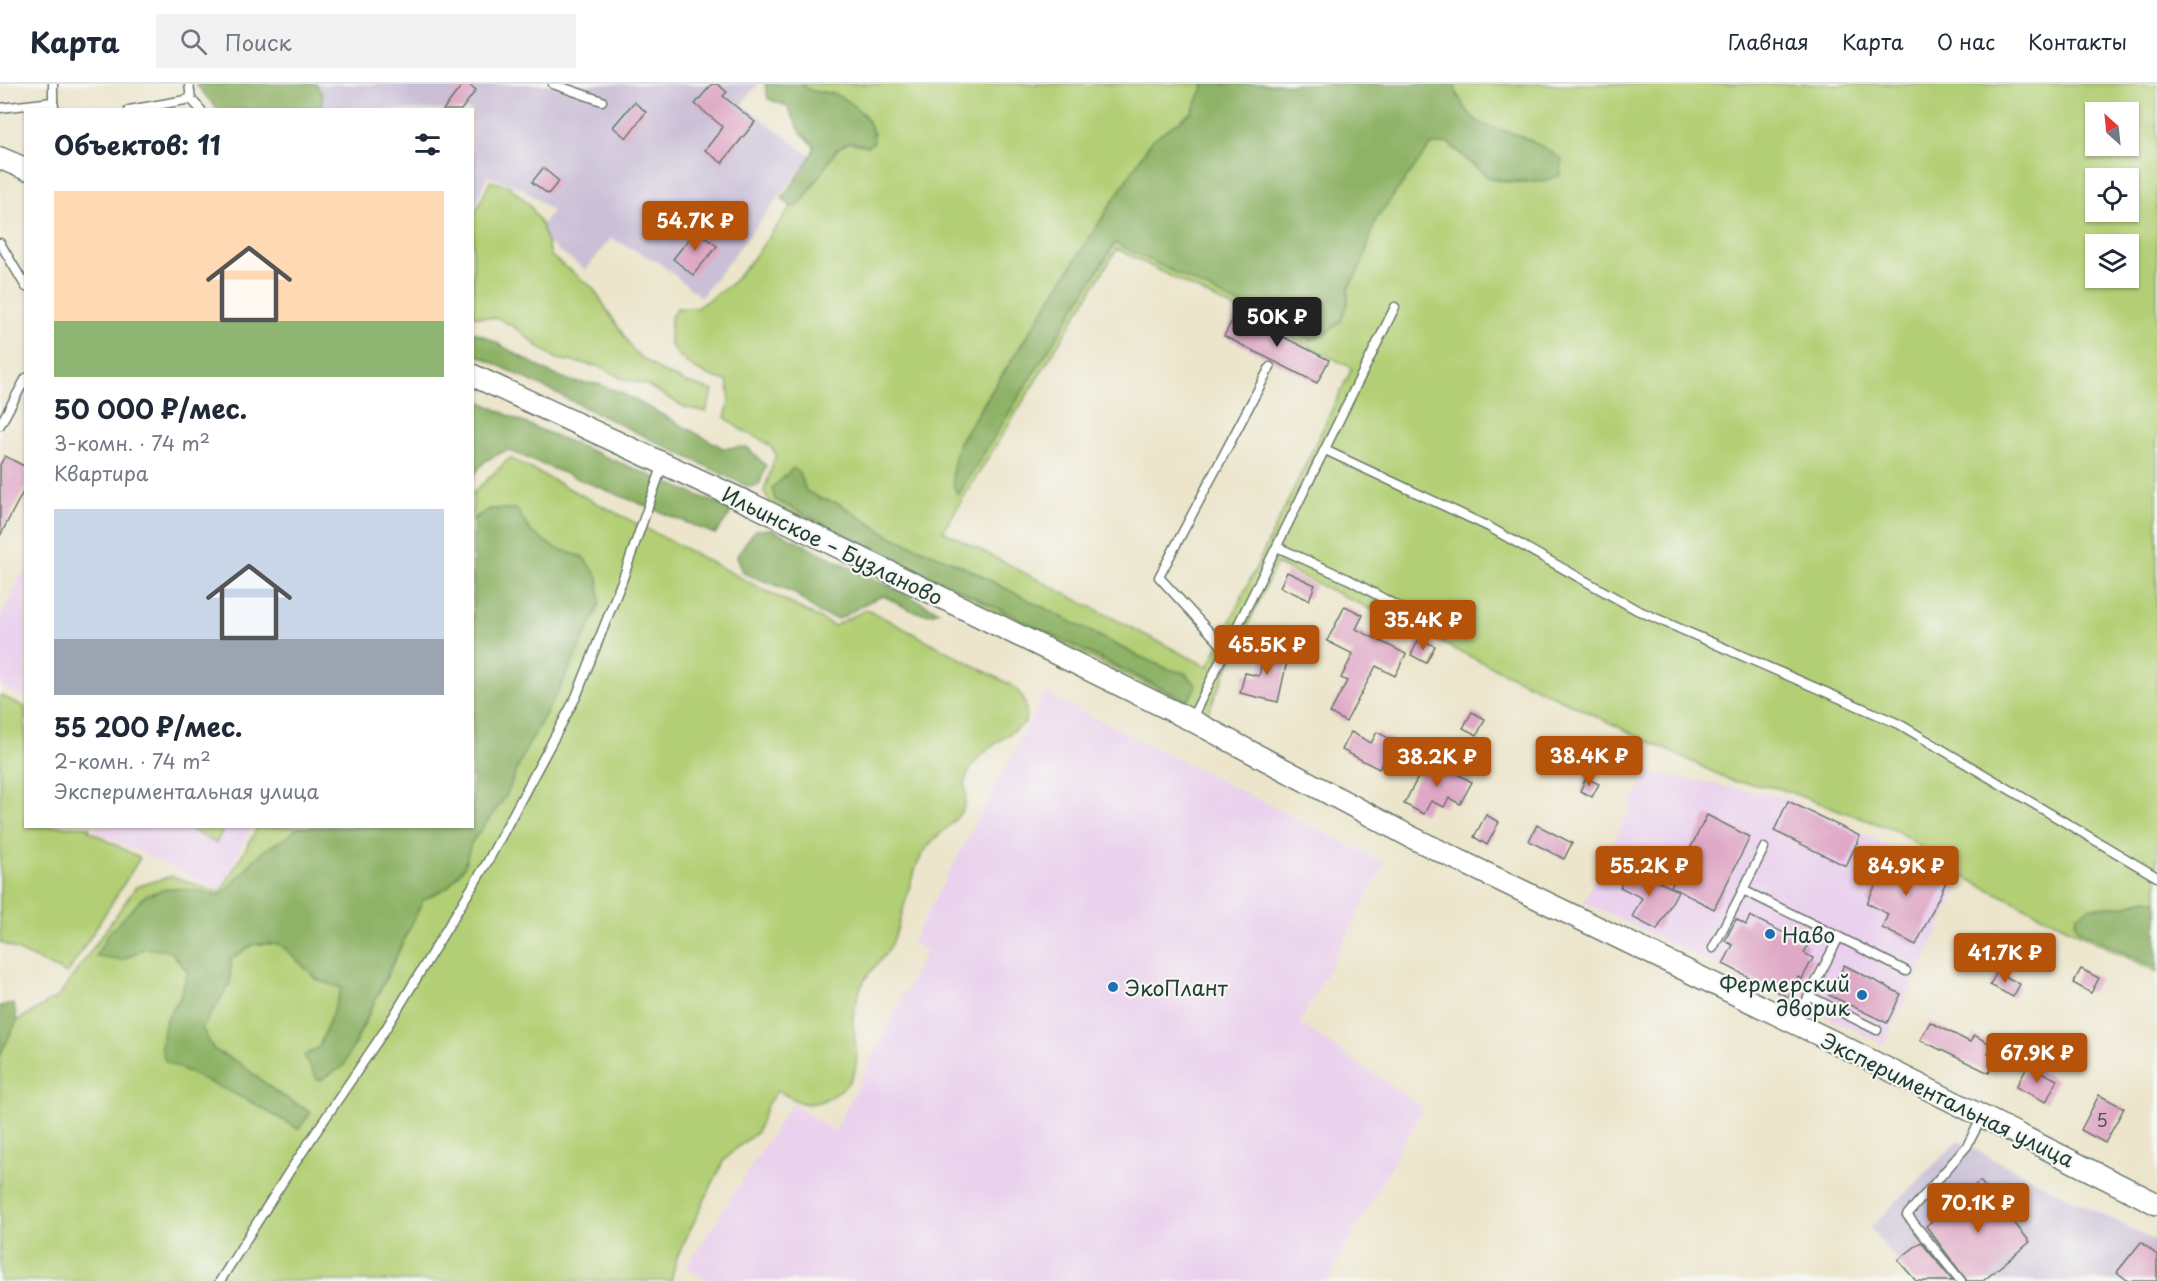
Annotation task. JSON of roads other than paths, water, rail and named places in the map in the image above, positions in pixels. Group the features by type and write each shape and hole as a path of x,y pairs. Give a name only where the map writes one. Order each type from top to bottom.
{"street":[{"path":"0,158 24,169"},
{"name":"Ильинское – Бузланово","path":"474,376 753,505 1191,720"},
{"name":"Экспериментальная улица","path":"1191,720 1411,837 1983,1116 2157,1204"}],"lane":[{"path":"0,108 54,106 53,84"},
{"path":"189,84 191,99 199,108"},
{"path":"553,84 602,102"},
{"path":"140,108 191,99"},
{"path":"0,243 24,286"},
{"path":"1191,720 1395,307"},
{"path":"1226,650 1159,577 1270,367"},
{"path":"0,425 24,382"},
{"path":"1325,450 1489,527 1636,610 1899,724 2157,877"},
{"path":"220,1281 289,1172 385,1030 504,830 576,697 622,581 663,463"},
{"path":"1277,547 1350,580 1444,633"},
{"path":"1713,948 1764,848"},
{"path":"1743,890 1906,971"},
{"path":"1795,1024 1839,937"},
{"path":"1809,996 1877,1030"},
{"path":"1961,1281 1907,1215 1967,1146 1983,1116"}],"place":[{"name":"Наво","path":"1770,934"},
{"name":"ЭкоПлант","path":"1113,987"},
{"name":"Фермерский дворик","path":"1862,995"}]}
